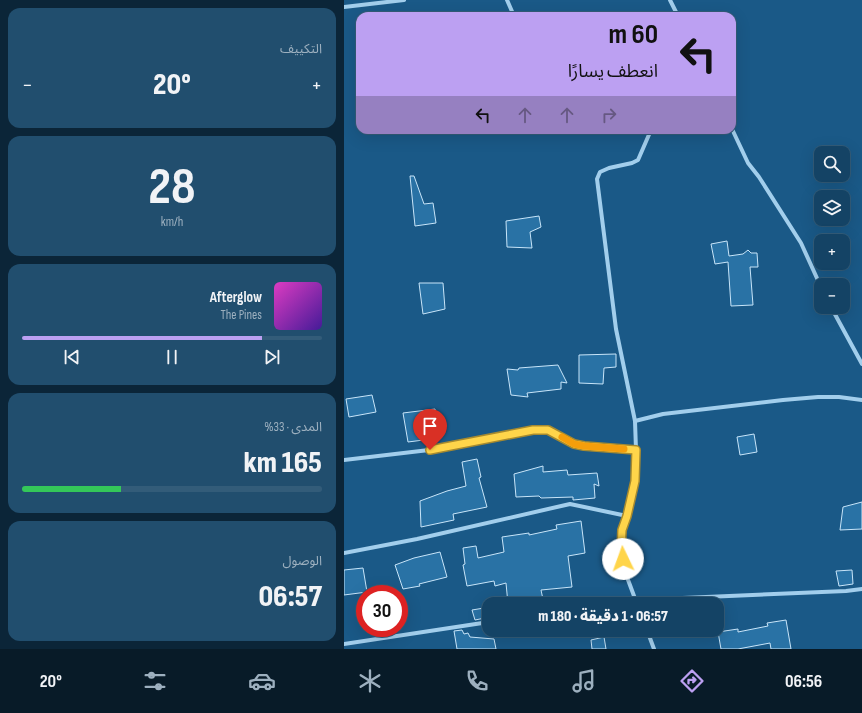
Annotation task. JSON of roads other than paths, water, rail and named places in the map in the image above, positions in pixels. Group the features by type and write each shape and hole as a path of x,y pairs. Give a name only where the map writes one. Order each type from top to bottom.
{"street":[{"path":"344,7 404,0"},
{"path":"507,0 512,12"},
{"path":"670,0 676,12"},
{"path":"635,597 624,568 621,550 622,530 627,516 635,481 635,421 616,329 597,179 600,172 638,160 649,134"},
{"path":"734,134 748,163 800,243 817,278"},
{"path":"835,314 862,364"},
{"path":"635,421 663,414 783,400 818,397 839,397 862,400"},
{"path":"344,460 430,450 533,430 548,430 574,444 584,446 636,450"},
{"path":"344,553 417,539 570,504 627,516"},
{"path":"724,597 862,589"},
{"path":"344,644 482,623"},
{"path":"650,637 654,649"}]}
